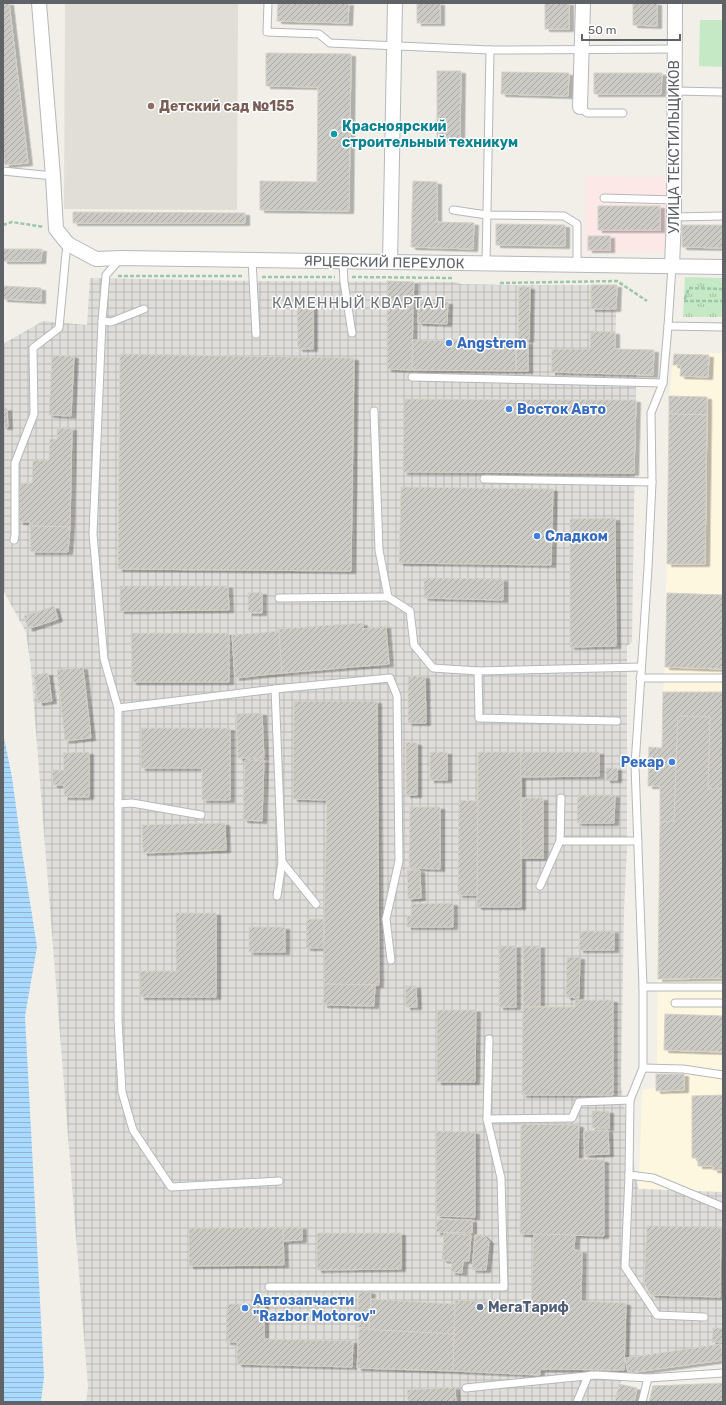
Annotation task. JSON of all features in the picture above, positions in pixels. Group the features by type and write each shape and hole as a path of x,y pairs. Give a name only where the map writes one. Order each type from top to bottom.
{"street":[{"path":"39,3 56,229"},
{"path":"390,262 395,3"},
{"path":"580,107 583,3"},
{"name":"УЛИЦА ТЕКСТИЛЬЩИКОВ","path":"672,266 674,217 675,3"},
{"name":"ЯРЦЕВСКИЙ ПЕРЕУЛОК","path":"56,229 68,244 96,259 121,258 723,267"}],"lane":[{"path":"268,3 267,32 319,34 330,43 490,50 675,49"},
{"path":"486,264 490,50"},
{"path":"674,91 723,92"},
{"path":"580,107 587,113 623,113"},
{"path":"3,171 53,176"},
{"path":"604,198 674,200"},
{"path":"453,210 487,215 564,216 578,224 577,265"},
{"path":"674,217 723,216"},
{"path":"14,540 15,463 34,414 33,348 59,328 68,244"},
{"path":"121,258 106,275 102,320 93,534 104,659 118,708 118,1020 122,1092 132,1130 171,1187 279,1181"},
{"path":"252,260 256,334"},
{"path":"343,262 343,277 352,334"},
{"path":"672,266 663,383 652,413 652,482 648,568 635,765 643,987 643,1068 630,1100 630,1175 625,1267 657,1315 704,1317"},
{"path":"102,320 111,322 144,309"},
{"path":"668,326 723,328"},
{"path":"412,377 663,383"},
{"path":"374,410 379,550 388,597"},
{"path":"484,479 652,482"},
{"path":"279,598 388,597 410,610 414,645 433,668 478,671 641,666"},
{"path":"478,671 479,718 618,722"},
{"path":"118,708 275,689 390,678 397,696 399,853 399,861 386,919 391,960"},
{"path":"640,678 723,678"},
{"path":"275,689 282,862 276,896"},
{"path":"540,886 560,841 561,798"},
{"path":"118,804 132,803 200,815"},
{"path":"560,841 638,841"},
{"path":"282,862 316,904"},
{"path":"643,987 723,987"},
{"path":"675,1003 723,1003"},
{"path":"269,1287 504,1287 501,1178 487,1119 489,1039"},
{"path":"643,1068 683,1068 723,1075"},
{"path":"487,1119 572,1118 579,1102 630,1100"},
{"path":"630,1175 653,1178 723,1207"},
{"path":"466,1388 596,1375 648,1378 723,1373"},
{"path":"577,1402 588,1376"},
{"path":"642,1402 648,1378"}],"path":[{"path":"3,225 12,222 56,229"},
{"path":"116,276 454,278"},
{"path":"500,283 617,281 647,301"},
{"path":"723,289 688,288 684,301 723,302"}],"shaded area":[{"name":"Детский сад №155","path":"65,3 238,3 237,210 64,209"},
{"path":"586,176 667,177 666,252 585,252"},
{"path":"90,278 252,281 455,282 461,284 516,285 617,285 615,349 654,350 653,375 636,374 632,642 627,646 627,849 624,910 621,1086 638,1189 723,1192 723,1344 626,1358 628,1373 619,1384 615,1402 86,1402 88,1387 31,669 26,632 3,590 3,344 43,321 87,325"},
{"path":"723,353 723,1192 639,1188 642,1090 656,1088 669,396 674,354"}],"green space":[{"path":"700,20 723,20 723,67 699,66"},
{"path":"685,277 723,278 723,317 683,317"}],"water":[{"path":"3,733 12,777 37,947 25,1016 44,1377 41,1402 3,1402"}],"building":[{"path":"3,3 9,3 28,163 5,165 3,151"},
{"path":"278,3 349,3 348,23 277,21"},
{"path":"417,3 440,3 440,23 417,23"},
{"path":"545,3 569,3 569,29 545,29"},
{"path":"633,3 657,3 657,26 633,25"},
{"name":"Красноярский строительный техникум","path":"266,53 351,54 349,211 260,210 260,181 317,182 318,87 266,86"},
{"path":"437,71 461,71 460,139 437,139"},
{"path":"502,72 569,73 568,96 501,94"},
{"path":"594,73 662,73 661,94 594,94"},
{"path":"413,181 437,182 437,222 474,223 473,249 411,247"},
{"path":"598,206 660,206 660,230 598,230"},
{"path":"73,212 245,213 245,223 73,223"},
{"path":"496,224 565,225 565,246 496,245"},
{"path":"682,225 723,225 723,248 682,247"},
{"path":"588,236 610,236 610,250 588,250"},
{"path":"3,249 42,249 41,261 3,261"},
{"path":"387,281 414,282 413,302 387,302"},
{"path":"591,285 617,285 616,309 591,309"},
{"path":"3,286 41,288 41,301 3,299"},
{"path":"519,287 530,287 529,340 518,340"},
{"path":"419,301 448,302 447,324 418,323"},
{"path":"387,302 413,302 412,370 387,369"},
{"path":"297,306 313,306 313,349 298,349"},
{"path":"591,331 615,332 615,349 654,350 653,375 551,372 552,349 590,349"},
{"path":"413,340 516,342 516,371 412,370"},
{"path":"516,342 528,342 528,371 516,371"},
{"path":"120,354 354,358 351,571 118,569"},
{"path":"674,354 709,355 708,377 680,376 681,365 673,365"},
{"path":"52,355 74,356 71,416 49,415"},
{"path":"669,396 707,397 707,415 669,414"},
{"path":"404,399 636,400 634,473 403,472"},
{"path":"7,408 8,427 3,427 3,409"},
{"path":"669,414 707,415 705,564 667,564"},
{"path":"57,428 72,428 70,527 30,526 30,522 19,522 19,483 32,483 33,460 49,460 50,439 57,439"},
{"path":"401,487 553,489 551,565 399,563"},
{"path":"615,518 616,646 570,647 570,519"},
{"path":"30,526 70,527 68,552 31,552"},
{"path":"424,578 503,579 503,600 424,598"},
{"path":"120,586 228,586 229,610 120,611"},
{"path":"262,592 262,613 248,613 248,593"},
{"path":"667,593 723,595 723,669 665,667"},
{"path":"54,606 58,619 28,629 24,616"},
{"path":"363,623 363,629 386,626 389,664 282,673 278,629"},
{"path":"279,631 282,673 235,678 232,635"},
{"path":"131,633 229,633 229,682 132,682"},
{"path":"83,667 91,738 65,741 57,670"},
{"path":"48,673 52,701 38,703 34,675"},
{"path":"408,676 425,676 426,723 408,723"},
{"path":"663,692 723,692 723,788 708,789 710,717 678,716 674,821 660,822 660,786 648,786 649,747 662,748"},
{"path":"294,701 377,701 379,985 324,984 327,800 293,799"},
{"path":"262,713 264,758 238,758 236,714"},
{"path":"678,716 710,717 708,789 723,788 723,978 658,979 660,822 674,821"},
{"path":"141,728 230,728 230,800 202,800 202,768 141,768"},
{"path":"406,742 417,743 417,795 406,795"},
{"path":"89,752 89,797 64,797 64,785 53,785 52,770 64,770 63,753"},
{"path":"430,752 447,752 447,780 430,780"},
{"path":"478,752 521,752 521,907 477,907"},
{"path":"521,752 599,752 599,776 520,777"},
{"path":"245,760 264,760 262,821 243,820"},
{"path":"606,768 617,768 617,780 606,780"},
{"path":"578,795 615,795 614,823 577,823"},
{"path":"521,798 543,798 543,858 521,858"},
{"path":"459,800 478,801 477,895 458,895"},
{"path":"410,807 440,807 440,869 409,868"},
{"path":"225,823 226,850 143,853 142,825"},
{"path":"407,870 420,870 421,898 408,899"},
{"path":"453,903 453,927 407,927 407,916 411,916 411,904"},
{"path":"176,913 216,913 216,997 140,997 140,971 176,971"},
{"path":"307,919 324,919 323,948 306,948"},
{"path":"249,927 285,927 285,952 249,952"},
{"path":"580,931 614,931 614,950 579,950"},
{"path":"499,946 516,946 516,1007 499,1007"},
{"path":"523,946 540,946 540,1007 523,1007"},
{"path":"567,957 580,957 579,998 566,997"},
{"path":"324,984 375,985 374,1006 323,1005"},
{"path":"405,986 416,986 417,1007 406,1007"},
{"path":"575,1000 613,1000 613,1095 522,1095 523,1007 575,1007"},
{"path":"437,1010 476,1010 475,1082 437,1082"},
{"path":"665,1014 723,1016 723,1052 664,1050"},
{"path":"656,1074 684,1074 684,1090 656,1091"},
{"path":"723,1095 723,1170 713,1170 713,1166 698,1166 698,1158 692,1158 692,1096"},
{"path":"592,1111 609,1111 609,1128 592,1128"},
{"path":"521,1124 579,1125 578,1159 604,1160 604,1236 520,1234"},
{"path":"608,1130 609,1154 585,1155 584,1131"},
{"path":"436,1131 475,1132 475,1217 436,1216"},
{"path":"436,1219 472,1220 472,1233 436,1232"},
{"path":"647,1226 721,1227 720,1297 651,1295 644,1283"},
{"path":"283,1227 284,1265 189,1266 189,1228"},
{"path":"283,1227 302,1227 302,1240 283,1241"},
{"path":"317,1233 401,1233 401,1269 317,1270"},
{"path":"444,1233 471,1235 469,1261 463,1261 462,1273 451,1272 452,1261 442,1260"},
{"path":"534,1234 575,1235 574,1250 582,1251 581,1301 626,1303 624,1370 540,1369 540,1375 453,1371 455,1300 531,1304"},
{"path":"475,1235 483,1235 489,1241 486,1270 472,1270"},
{"path":"359,1291 371,1292 369,1328 357,1327"},
{"path":"371,1299 455,1304 454,1334 369,1330"},
{"path":"227,1304 264,1304 264,1339 353,1341 352,1367 237,1364 237,1342 226,1342"},
{"path":"713,1328 723,1328 723,1342 712,1342"},
{"path":"359,1329 454,1334 453,1371 357,1368"},
{"path":"721,1344 723,1360 628,1373 625,1358"},
{"path":"723,1383 723,1402 649,1402 653,1386"},
{"path":"619,1384 637,1388 634,1402 615,1402"},
{"path":"455,1387 456,1402 408,1402 407,1390"}],"place":[{"name":"Детский сад №155","path":"151,106"},
{"name":"Красноярский строительный техникум","path":"334,134"},
{"name":"Angstrem","path":"449,343"},
{"name":"Восток Авто","path":"509,409"},
{"name":"Сладком","path":"537,536"},
{"name":"Рекар","path":"672,762"},
{"name":"МегаТариф","path":"480,1307"},
{"name":"Автозапчасти \"Razbor Motorov\"","path":"245,1308"}],"district":[{"name":"КАМЕННЫЙ КВАРТАЛ","path":"359,303"}]}
